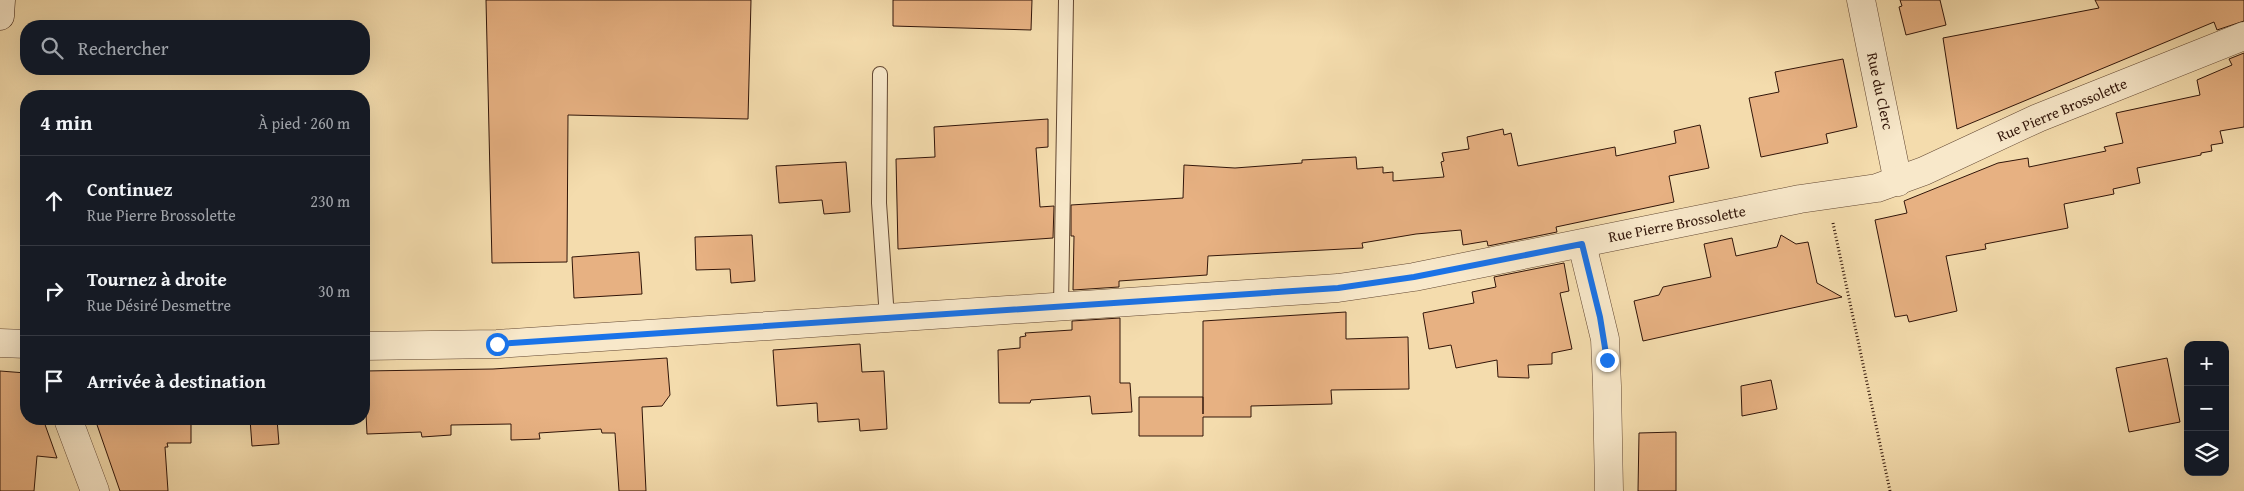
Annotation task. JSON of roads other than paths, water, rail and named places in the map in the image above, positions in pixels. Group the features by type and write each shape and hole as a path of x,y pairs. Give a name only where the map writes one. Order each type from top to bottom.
{"street":[{"path":"0,16 1,0"},
{"name":"Rue du Clerc","path":"1861,0 1898,182"},
{"name":"Rue Pierre Brossolette","path":"370,346 497,344 1338,288 1414,277 1800,199 1865,191 1898,182 2038,118 2244,36"},
{"path":"1582,244 1605,339 1608,386 1609,491"},
{"path":"0,343 20,344"},
{"path":"70,425 95,491"}],"lane":[{"path":"1061,306 1066,0"},
{"path":"880,74 879,203 887,318"}]}
